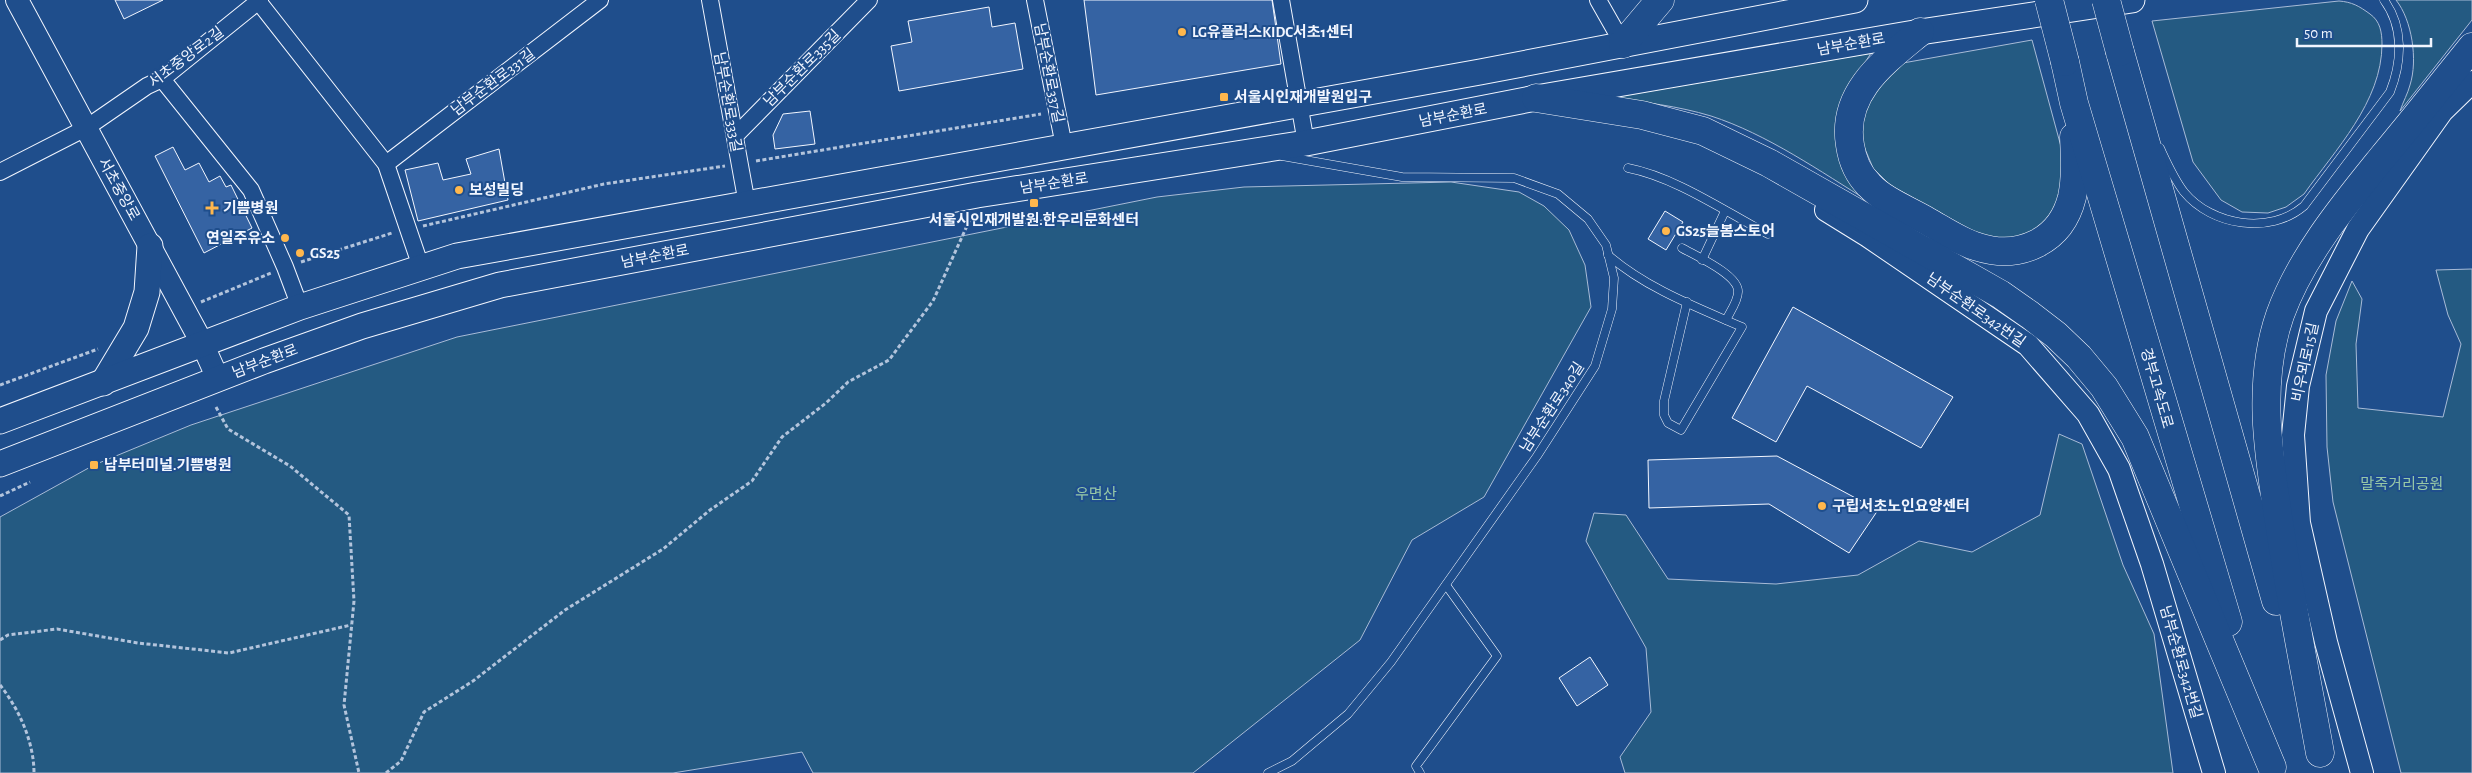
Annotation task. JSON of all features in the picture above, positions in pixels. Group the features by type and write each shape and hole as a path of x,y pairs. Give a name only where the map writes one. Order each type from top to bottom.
{"highway":[{"path":"1623,44 1660,0"},
{"name":"경부고속도로","path":"2049,0 2074,103 2273,770"},
{"path":"2106,0 2129,88 2323,763"},
{"path":"1920,32 1876,69 1858,94 1850,121 1850,150 1860,172 1870,186 1892,201 1966,243 1998,251 2017,251 2038,245 2060,225 2069,207 2074,186 2074,103"},
{"path":"2323,763 2286,570 2267,444 2267,407 2271,353 2280,315 2296,280 2318,244 2364,180 2472,47"},
{"path":"1536,98 1642,115 1703,132 1769,163 2000,294 2056,335 2079,357 2108,393 2135,437 2273,770"}],"main road":[{"path":"0,421 300,307 421,267 491,249 1300,104 1855,0"},
{"name":"남부순환로","path":"0,464 218,379 362,326 500,285 977,196 1306,143 1536,98 1920,32 2132,0"},
{"path":"103,383 136,328 147,292 150,246"},
{"path":"75,394 88,429"}],"street":[{"name":"서초중앙로","path":"17,0 202,343 218,379"},
{"name":"남부순환로331길","path":"386,164 600,0"},
{"name":"남부순환로333길","path":"710,0 747,204"},
{"name":"남부순환로335길","path":"734,136 869,0"},
{"name":"남부순환로337길","path":"1035,0 1064,146"},
{"path":"1281,0 1306,143"},
{"path":"1598,0 1623,44"},
{"name":"서초중앙로2길","path":"0,172 86,128 147,86 162,79 259,1"},
{"path":"259,1 386,164 421,267"},
{"path":"162,79 250,190 286,267 300,307"},
{"name":"비우뫼로15길","path":"2362,773 2326,642 2299,523 2293,435 2298,386 2316,311 2358,229 2442,111 2472,82"},
{"name":"남부순환로342번길","path":"1703,132 1766,175 1868,236 2028,345 2088,414 2119,469 2149,556 2214,773"}],"lane":[{"path":"2156,141 2184,192 2213,215 2230,221 2258,223 2278,220 2296,212 2304,206 2390,92 2397,70 2398,42 2396,22 2384,0"},
{"path":"2129,88 2151,132"},
{"name":"남부순환로340길","path":"1258,151 1338,167 1402,177 1514,178 1558,194 1588,218 1606,245 1614,278 1612,309 1595,366 1537,456 1391,662 1348,714 1292,761 1268,773"},
{"path":"1628,168 1645,171 1666,180 1768,234"},
{"path":"1702,260 1725,212"},
{"path":"1682,248 1732,277 1738,286 1738,293 1726,320"},
{"path":"1608,255 1636,275 1686,302 1742,327 1681,430 1668,424 1664,415 1664,401 1686,302"},
{"path":"1420,773 1416,766 1497,656 1446,585"}],"path":[{"path":"386,773 401,761 424,712 473,680 565,610 663,549 710,510 752,481 782,437 826,403 848,382 889,360 932,301 972,216"},
{"path":"216,407 228,428 290,466 349,515 354,601 344,704 359,773"},
{"path":"0,496 30,482"},
{"path":"0,640 8,635 56,629 138,643 229,653 351,625"},
{"path":"0,685 13,702 34,756 34,773"}],"green space":[{"path":"2396,0 2472,0 2472,20 2400,111 2412,75 2413,52 2410,29 2402,8"},
{"path":"2339,1 2355,5 2370,14 2378,23 2382,44 2380,65 2374,86 2355,124 2304,194 2286,207 2268,213 2242,212 2221,200 2193,162 2152,21"},
{"path":"2032,40 2066,165 2062,201 2037,230 2012,241 1986,238 1890,185 1873,168 1863,144 1860,129 1863,113 1877,85 1903,63"},
{"path":"1871,53 1851,85 1870,202 1793,154 1732,124 1711,116 1686,110 1609,98"},
{"name":"우면산","path":"1451,182 1519,192 1544,206 1569,230 1585,265 1591,307 1484,497 1412,540 1360,640 1193,773 813,773 802,752 673,773 0,773 0,517 94,465 191,425 457,337 1157,197 1244,187"},
{"name":"말죽거리공원","path":"2472,269 2472,773 2401,773 2333,502 2327,447 2326,375 2336,321 2352,281 2362,299 2356,344 2358,408 2443,417 2461,344 2448,315 2436,270"},
{"path":"2059,434 2082,444 2123,565 2154,634 2173,773 1625,773 1620,757 1651,712 1646,648 1586,541 1594,513 1626,515 1668,579 1776,584 1858,575 1919,541 1972,552 2040,515"}],"building":[{"path":"115,0 163,0 124,19"},
{"name":"LG유플러스KIDC서초1센터","path":"1084,0 1272,0 1281,64 1096,95"},
{"path":"989,7 992,27 1015,23 1023,69 899,91 891,46 912,42 908,21"},
{"path":"810,111 815,144 775,149 773,135 783,114"},
{"name":"기쁨병원","path":"173,147 185,170 199,163 209,182 220,176 226,187 231,185 252,228 204,253 155,156"},
{"name":"보성빌딩","path":"499,149 508,200 418,221 405,170 438,163 443,180 471,174 466,159"},
{"name":"GS25늘봄스토어","path":"1665,211 1683,222 1666,250 1648,239"},
{"path":"1793,307 1953,397 1921,448 1807,386 1776,442 1732,418"},
{"name":"구립서초노인요양센터","path":"1777,456 1878,510 1849,553 1769,504 1649,508 1648,460"},
{"path":"1590,657 1608,685 1577,706 1559,678"}],"place":[{"name":"LG유플러스KIDC서초1센터","path":"1182,32"},
{"name":"서울시인재개발원입구","path":"1224,97"},
{"name":"보성빌딩","path":"459,190"},
{"name":"서울시인재개발원.한우리문화센터","path":"1034,203"},
{"name":"기쁨병원","path":"212,208"},
{"name":"GS25늘봄스토어","path":"1666,231"},
{"name":"연일주유소","path":"285,238"},
{"name":"GS25","path":"300,253"},
{"name":"남부터미널.기쁨병원","path":"94,465"},
{"name":"구립서초노인요양센터","path":"1822,506"}]}
